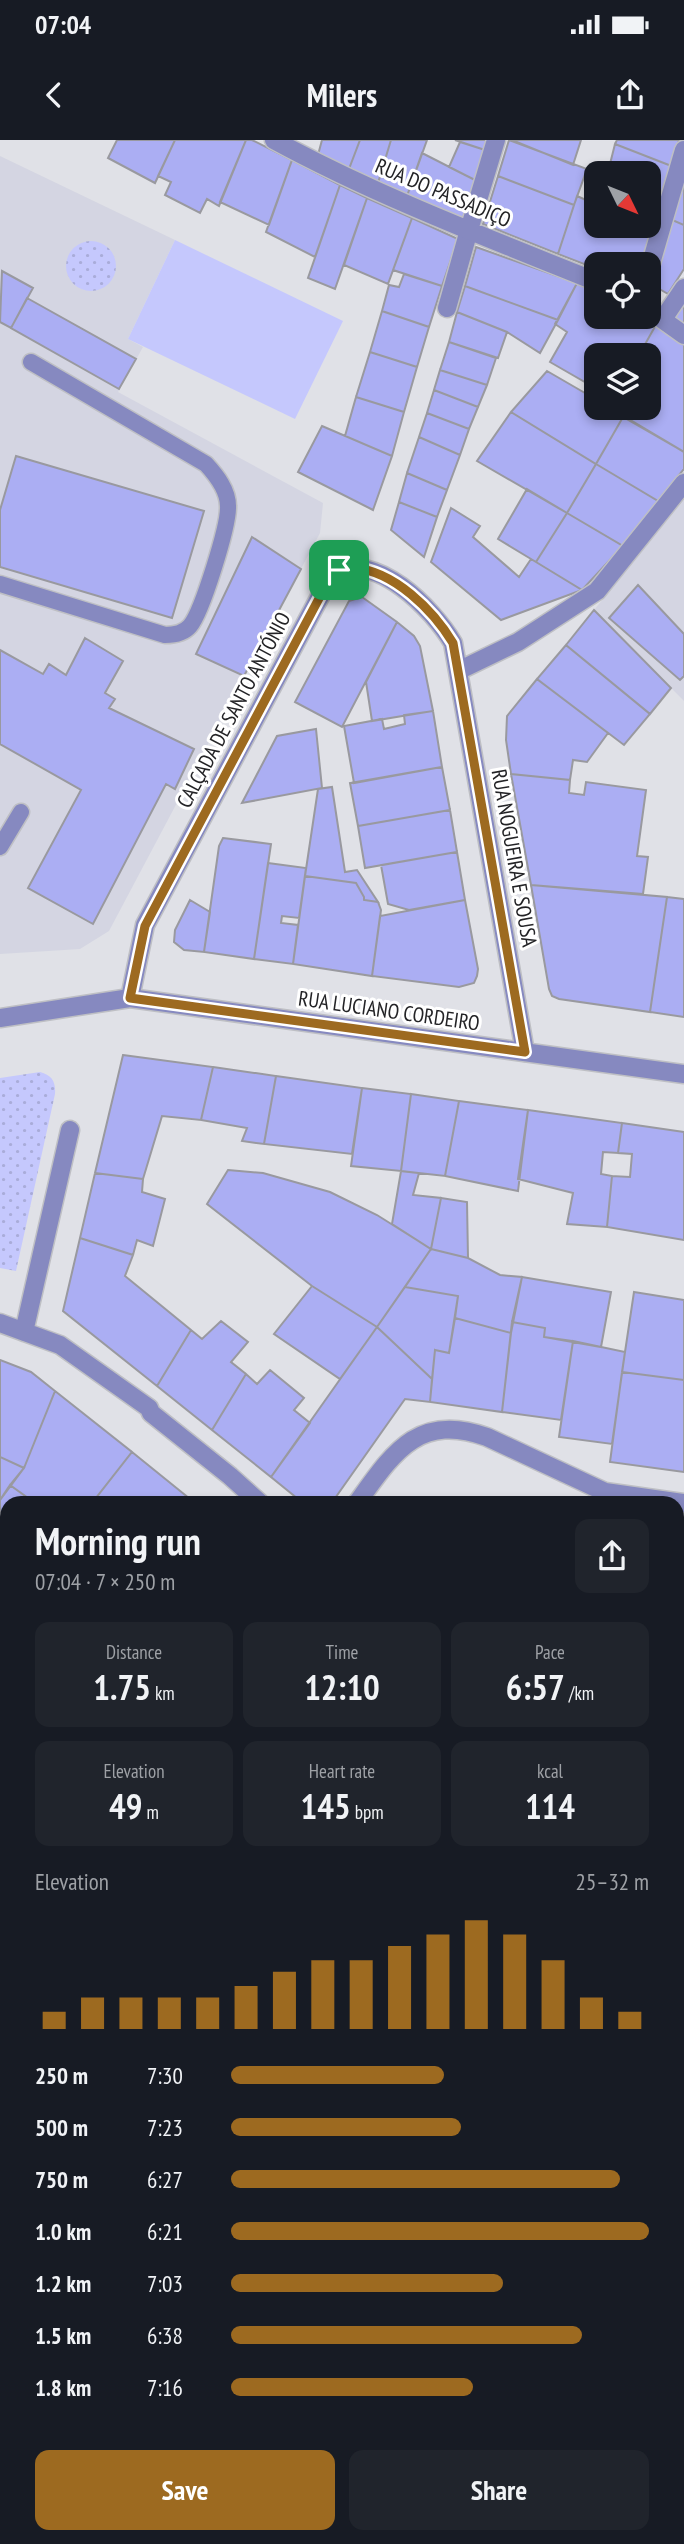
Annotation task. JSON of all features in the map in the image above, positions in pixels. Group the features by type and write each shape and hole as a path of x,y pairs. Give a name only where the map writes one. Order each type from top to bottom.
{"street":[{"name":"RUA DO PASSADIÇO","path":"274,140 469,230 584,277"},
{"path":"308,158 313,140"},
{"path":"447,308 496,140"},
{"path":"654,252 684,150"},
{"path":"661,310 684,288"},
{"path":"661,319 684,335"},
{"path":"458,671 518,642 597,591 684,483"},
{"name":"CALÇADA DE SANTO ANTÓNIO","path":"130,998 145,926 332,574 346,568 370,569 425,606 440,622 453,643 458,671"},
{"name":"RUA NOGUEIRA E SOUSA","path":"458,671 525,1052"},
{"name":"RUA LUCIANO CORDEIRO","path":"1,1014 130,998 684,1074"},
{"path":"24,1332 70,1130"},
{"path":"0,1323 60,1345 116,1383 252,1496"},
{"path":"362,1496 398,1450 412,1438 449,1428 468,1430 487,1437 605,1492 634,1496"}],"lane":[{"path":"0,584 165,635 176,634 191,624 201,606 227,520 229,505 224,489 206,464 31,362"},
{"path":"0,847 21,812"}],"shaded area":[{"path":"0,156 175,240 128,339 143,347 118,392 323,503 320,533 109,931 80,949 0,954"},
{"path":"175,240 343,321 295,419 128,339"},
{"path":"91,241 108,249 116,266 108,283 91,291 74,283 66,266 74,249"},
{"path":"684,500 684,701 594,610"},
{"path":"40,1072 52,1080 55,1094 16,1271 0,1268 0,1078"}],"building":[{"path":"117,140 175,140 155,183 108,158"},
{"path":"175,140 246,140 219,206 207,199 200,213 165,195 171,182 158,176"},
{"path":"246,140 252,140 292,160 269,225 220,202"},
{"path":"322,140 360,140 349,169 318,155"},
{"path":"360,140 391,140 378,183 349,169"},
{"path":"391,140 427,140 407,196 378,183"},
{"path":"455,140 488,140 485,150"},
{"path":"509,140 584,168 584,177 574,205 498,176"},
{"path":"512,140 581,140 573,165"},
{"path":"617,140 682,142 674,167 615,144"},
{"path":"460,142 485,150 475,180 449,167"},
{"path":"615,144 659,161 611,161"},
{"path":"422,153 475,180 464,218 458,221 407,196"},
{"path":"292,160 340,185 315,257 266,232"},
{"path":"662,162 674,167 665,197 662,196"},
{"path":"684,173 684,225 670,219"},
{"path":"498,176 574,205 558,254 483,224"},
{"path":"340,185 367,198 335,289 308,278"},
{"path":"577,196 584,199 584,238 654,238 649,252 584,252 584,264 558,254"},
{"path":"367,198 412,218 388,284 344,265"},
{"path":"412,218 458,239 442,286 393,270"},
{"path":"670,219 684,225 684,269 668,294 661,290 660,252"},
{"path":"476,247 577,283 558,320 465,286"},
{"path":"2,271 33,288 11,328 0,322"},
{"path":"404,274 442,286 429,327 382,311 389,285 399,287"},
{"path":"577,283 584,286 584,329 654,329 646,343 584,343 584,382 550,362 567,332 555,324"},
{"path":"465,286 558,320 540,353 507,332 457,312"},
{"path":"27,298 136,359 119,389 11,328"},
{"path":"684,300 684,327 672,319"},
{"path":"382,311 429,327 417,367 370,352"},
{"path":"457,312 507,332 498,358 449,342"},
{"path":"661,326 684,345 684,452 630,420 661,420 661,343 646,343 654,329 661,329"},
{"path":"449,342 496,358 487,385 440,370"},
{"path":"370,352 417,367 404,412 356,397"},
{"path":"440,370 487,385 478,407 434,390"},
{"path":"547,371 584,392 584,420 621,420 596,464 511,412"},
{"path":"434,390 478,407 469,429 427,413"},
{"path":"356,397 404,412 392,456 345,436"},
{"path":"511,412 596,464 567,513 477,461"},
{"path":"427,413 469,429 460,455 419,437"},
{"path":"621,420 628,420 684,452 684,469 658,501 596,464"},
{"path":"322,426 392,456 373,510 298,472"},
{"path":"419,437 460,455 447,490 407,473"},
{"path":"16,456 204,511 172,618 0,567 0,510"},
{"path":"596,464 658,501 623,546 567,513"},
{"path":"407,473 447,490 437,517 399,502"},
{"path":"527,489 567,513 536,562 498,539"},
{"path":"399,502 437,517 424,557 391,530"},
{"path":"451,508 480,526 473,537 519,577 531,559 582,590 501,620 431,562"},
{"path":"567,513 623,546 582,590 536,562"},
{"path":"252,537 301,569 244,676 196,654"},
{"path":"638,585 684,634 684,676 680,680 609,618"},
{"path":"362,597 397,622 342,727 295,702 349,601"},
{"path":"594,610 671,688 650,714 566,645"},
{"path":"397,622 414,636 420,646 433,711 372,721 366,682"},
{"path":"85,638 123,661 105,693 115,699 109,708 194,749 175,789 166,784 93,924 28,888 81,790 0,744 0,650 43,674 49,664 66,675"},
{"path":"566,645 650,714 624,745 537,679"},
{"path":"537,679 608,733 587,762 573,760 570,780 511,774 506,740 507,716"},
{"path":"433,711 442,767 354,783 344,726 382,719 384,729 405,724 404,715"},
{"path":"316,729 322,788 242,803 277,736"},
{"path":"442,767 450,810 358,826 350,783"},
{"path":"511,774 570,780 569,793 584,795 586,782 646,790 637,856 648,857 643,894 531,885"},
{"path":"332,787 345,872 357,870 378,902 364,900 356,883 305,876 318,789"},
{"path":"450,810 457,852 365,868 358,826"},
{"path":"223,838 271,844 254,959 204,952 219,846"},
{"path":"457,852 465,900 409,910 388,904 381,865"},
{"path":"268,863 306,868 299,918 282,916 281,923 298,925 293,964 254,959"},
{"path":"305,876 356,883 364,900 378,902 381,910 372,976 293,964"},
{"path":"531,885 667,897 650,1012 552,996"},
{"path":"667,897 684,899 684,1017 650,1012"},
{"path":"190,900 210,912 204,952 184,950 174,942 175,930"},
{"path":"465,900 478,969 474,983 459,987 372,976 380,916"},
{"path":"123,1055 213,1067 201,1120 162,1116 143,1179 95,1173"},
{"path":"213,1067 276,1076 264,1144 242,1141 247,1128 201,1120"},
{"path":"276,1076 362,1088 352,1154 264,1144"},
{"path":"362,1088 411,1094 401,1171 351,1166"},
{"path":"411,1094 459,1101 445,1176 401,1171"},
{"path":"459,1101 528,1110 518,1191 445,1176"},
{"path":"528,1110 622,1123 618,1153 603,1152 601,1174 612,1176 607,1227 567,1224 573,1193 518,1179"},
{"path":"622,1123 684,1132 684,1240 607,1227 612,1176 630,1177 632,1154 618,1153"},
{"path":"228,1170 263,1173 330,1192 377,1215 431,1249 377,1327 312,1286 207,1204"},
{"path":"401,1171 419,1173 413,1195 441,1198 431,1249 392,1224"},
{"path":"95,1173 143,1179 142,1192 165,1199 153,1246 137,1240 133,1255 80,1238"},
{"path":"441,1198 467,1202 468,1258 431,1249"},
{"path":"80,1238 133,1255 125,1276 191,1330 157,1386 63,1311"},
{"path":"431,1249 468,1258 500,1275 522,1277 511,1333 455,1318 458,1296 405,1287"},
{"path":"522,1277 611,1292 601,1347 544,1337 545,1328 512,1322"},
{"path":"312,1286 377,1327 340,1379 274,1334"},
{"path":"405,1287 458,1296 449,1353 435,1350 432,1379 377,1327"},
{"path":"634,1292 684,1300 684,1380 622,1372"},
{"path":"455,1318 511,1333 502,1412 430,1402 435,1350 449,1353"},
{"path":"221,1321 248,1342 231,1362 246,1374 212,1430 157,1386 191,1330 202,1339"},
{"path":"512,1322 545,1328 544,1337 573,1341 561,1420 502,1412"},
{"path":"377,1327 432,1379 430,1402 405,1399 337,1496 294,1496 271,1477"},
{"path":"573,1341 625,1352 612,1444 559,1437"},
{"path":"0,1360 31,1372 55,1391 24,1468 0,1457"},
{"path":"270,1370 304,1398 294,1410 310,1423 271,1477 212,1430 246,1374 257,1384"},
{"path":"622,1372 684,1380 684,1472 610,1462"},
{"path":"55,1391 132,1452 97,1496 25,1496 10,1485 24,1468"},
{"path":"132,1452 186,1496 97,1496"},
{"path":"0,1457 24,1468 3,1496 0,1496"},
{"path":"10,1485 25,1496 3,1496"}],"route":[{"path":"370,569 384,576 425,606 453,643 525,1052 130,998 145,926 332,574 339,570 370,569"}]}
